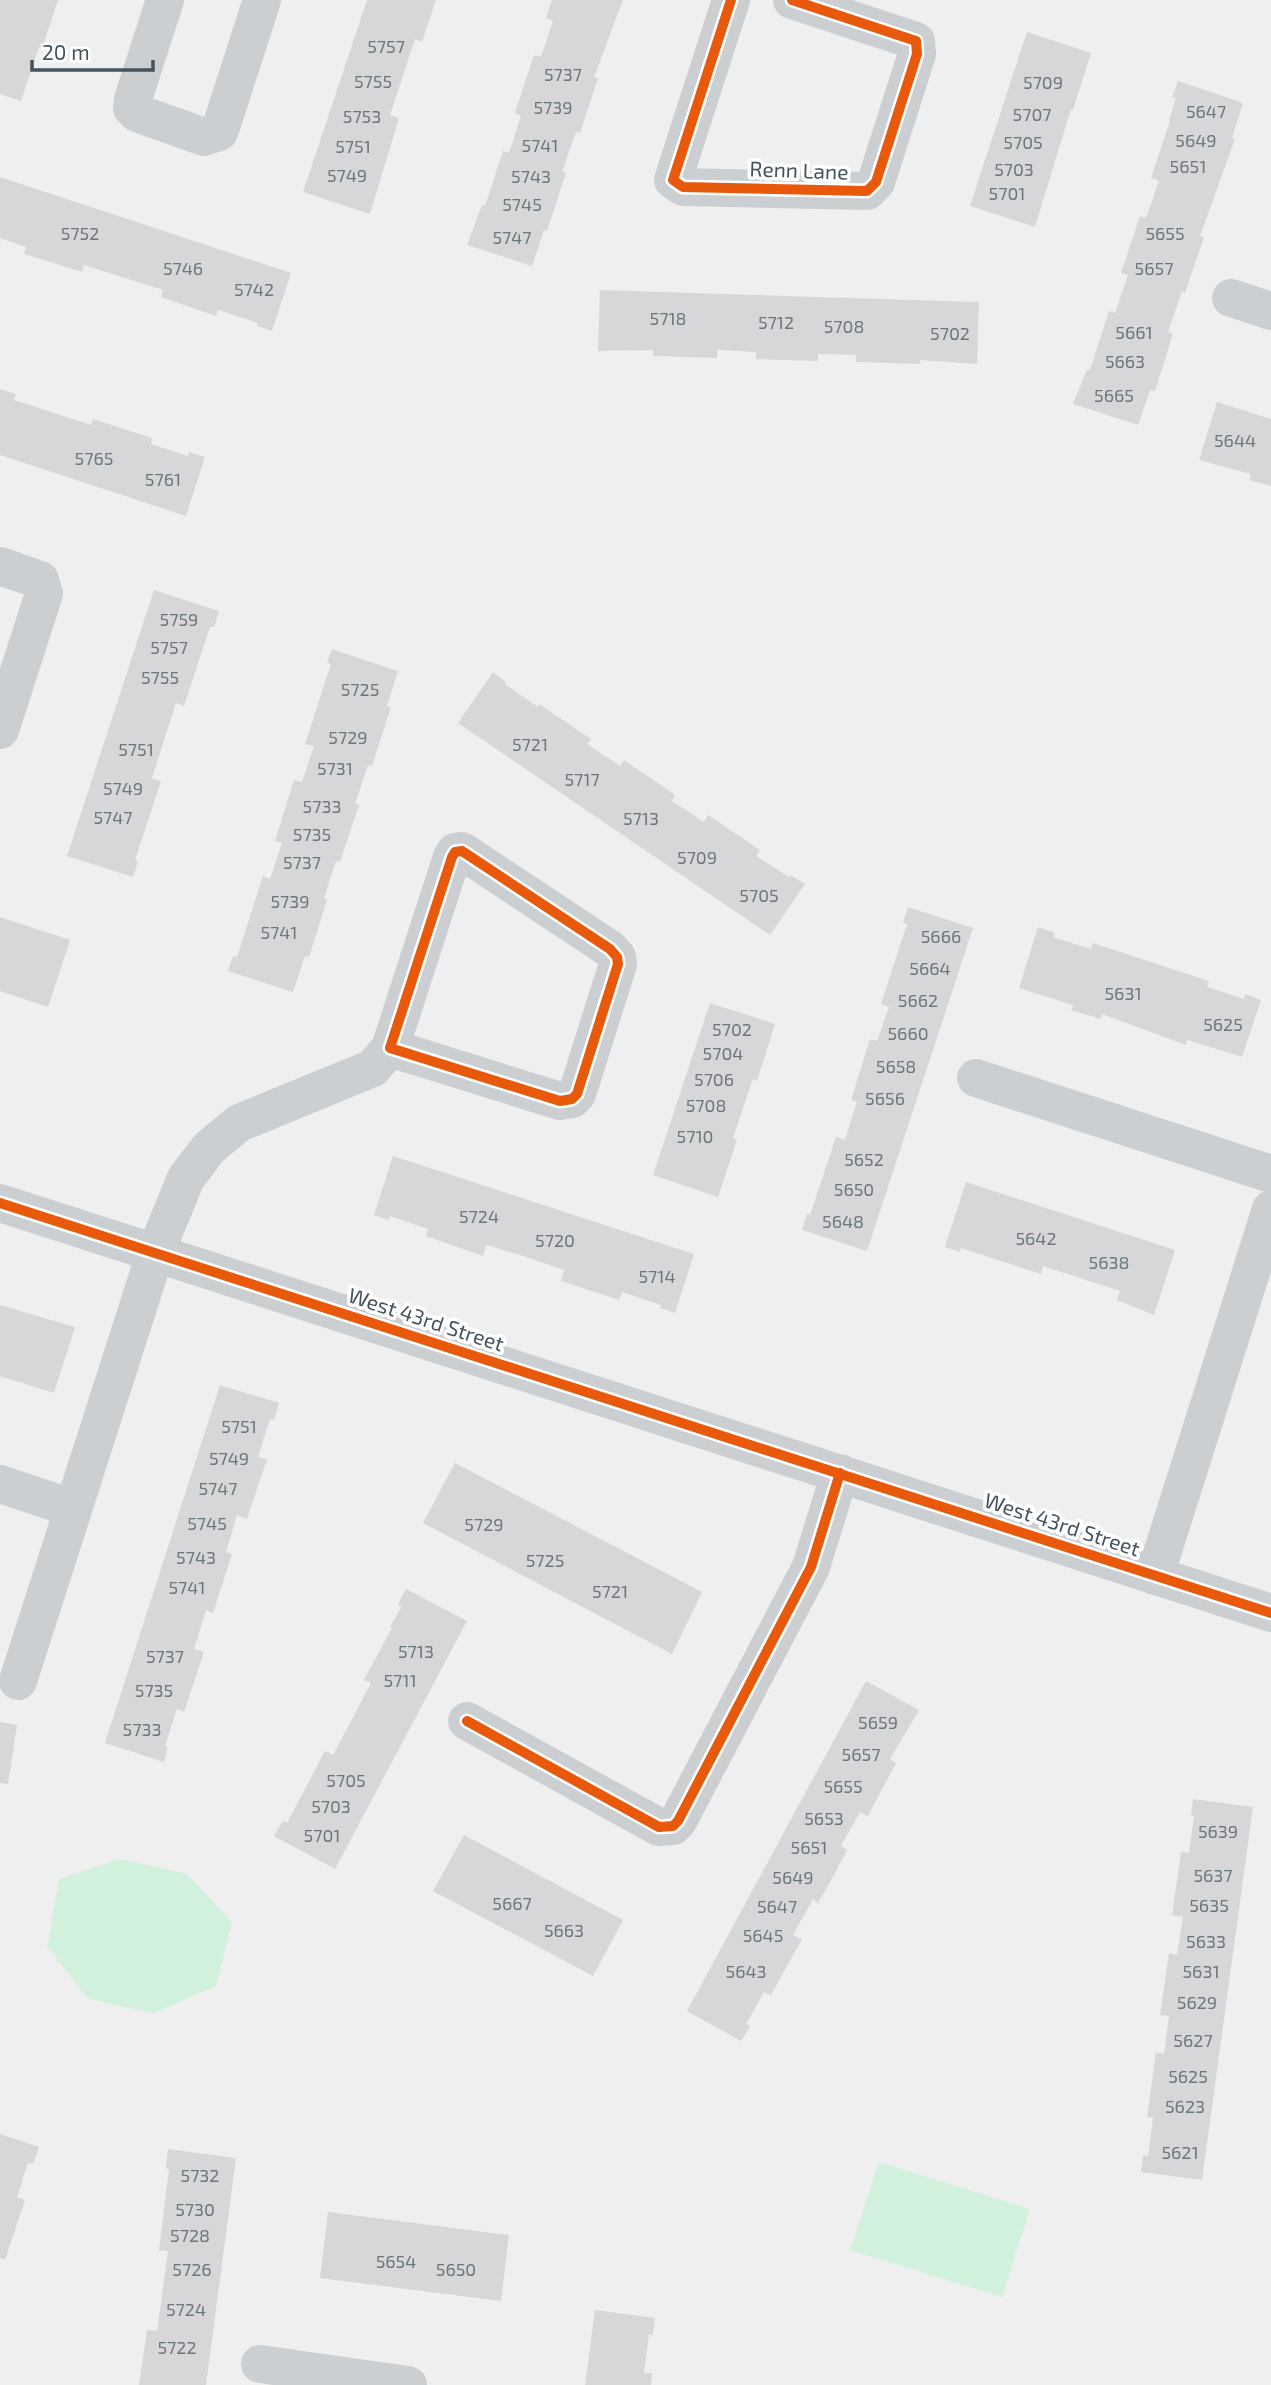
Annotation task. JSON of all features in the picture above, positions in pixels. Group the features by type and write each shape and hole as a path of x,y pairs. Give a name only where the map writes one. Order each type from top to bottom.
{"street":[{"path":"164,0 132,108 137,113 204,137 219,132 262,0"},
{"name":"Renn Lane","path":"731,0 673,180 683,187 867,191 876,182 917,54 916,41 792,0"},
{"path":"1231,298 1271,311"},
{"path":"0,566 40,580 44,594 0,730"},
{"path":"18,1681 155,1254 186,1178 198,1160 222,1136 250,1117 373,1068 390,1048 456,852 462,851 610,949 617,957 618,964 598,1031 577,1094 572,1099 560,1101 390,1048"},
{"path":"976,1078 1271,1174"},
{"name":"West 43rd Street","path":"0,1203 1271,1613"},
{"name":"West 43rd Street","path":"1155,1576 1271,1209"},
{"path":"467,1721 659,1827 673,1826 811,1567 840,1473"},
{"path":"0,1484 72,1508"},
{"path":"260,2364 408,2385"}],"green space":[{"path":"120,1859 187,1874 232,1922 216,1986 154,2013 88,1999 47,1946 59,1879"},
{"path":"879,2162 1030,2209 1002,2297 850,2250"}],"building":[{"path":"0,0 58,0 21,101 0,94"},
{"path":"367,0 436,0 422,42 415,39 390,115 399,118 370,214 303,192"},
{"path":"552,0 623,0 594,77 598,78 580,133 576,132 562,172 566,173 547,231 544,230 532,266 467,245 482,205 485,206 503,151 509,153 521,116 515,113 534,55 541,57 553,21 546,18"},
{"path":"1027,32 1091,53 1035,227 970,206"},
{"path":"1178,81 1243,103 1232,138 1235,139 1200,236 1204,237 1168,332 1173,334 1155,391 1150,390 1138,425 1073,404 1087,370 1090,370 1109,311 1115,313 1128,275 1121,273 1140,216 1146,218 1159,181 1151,178 1170,121 1176,98 1172,97"},
{"path":"0,177 291,273 272,331 257,326 258,323 218,310 216,316 161,297 163,290 84,265 82,272 24,254 26,247 0,238"},
{"path":"600,290 979,302 977,364 920,360 920,364 856,362 856,355 818,354 818,361 756,359 756,352 717,350 717,358 653,356 653,350 598,351"},
{"path":"0,389 16,394 14,400 91,425 93,419 152,438 151,444 188,456 189,452 205,457 186,516 0,455"},
{"path":"1217,402 1271,419 1271,486 1249,480 1251,474 1199,460"},
{"path":"154,590 219,611 214,627 210,627 184,706 176,703 152,778 161,781 135,860 138,861 133,877 67,856"},
{"path":"332,649 398,671 387,706 391,707 372,766 368,765 355,804 359,805 340,862 336,861 309,957 305,956 293,992 228,971 233,956 237,957 263,876 270,879 282,843 275,841 294,780 302,782 314,746 305,744 331,664 327,663"},
{"path":"493,672 506,682 505,684 538,707 539,704 591,739 587,744 620,766 624,760 675,795 672,801 704,822 708,815 760,850 756,856 805,884 770,935 458,723"},
{"path":"908,907 973,928 867,1251 802,1230 807,1214 810,1215 836,1137 845,1140 857,1102 851,1100 870,1039 877,1041 889,1007 881,1004 907,924 903,923"},
{"path":"0,917 70,940 48,1007 0,991"},
{"path":"1038,927 1055,933 1053,937 1091,949 1093,943 1209,981 1207,987 1244,999 1245,994 1261,1000 1242,1057 1187,1040 1186,1045 1102,1014 1100,1019 1071,1010 1073,1005 1019,988"},
{"path":"710,1003 775,1024 757,1081 752,1079 733,1138 737,1140 718,1197 653,1175"},
{"path":"393,1156 694,1254 675,1313 660,1308 661,1305 622,1292 619,1300 561,1281 564,1270 517,1254 486,1245 483,1256 426,1236 428,1229 390,1216 389,1220 374,1215"},
{"path":"966,1182 1175,1250 1154,1315 1117,1300 1120,1291 1043,1266 1041,1274 961,1248 960,1252 945,1247"},
{"path":"0,1305 75,1327 54,1393 0,1376"},
{"path":"220,1385 279,1403 274,1420 270,1419 258,1457 267,1459 247,1519 237,1515 226,1552 232,1554 213,1613 206,1610 194,1649 204,1652 184,1712 177,1709 165,1746 168,1747 164,1762 105,1743"},
{"path":"455,1463 702,1592 672,1654 423,1523"},
{"path":"406,1589 467,1621 335,1869 274,1836 283,1821 287,1823 325,1751 333,1755 371,1683 364,1680 392,1628 390,1627 402,1606 398,1604"},
{"path":"866,1681 919,1710 890,1759 896,1763 868,1816 860,1812 841,1846 847,1850 829,1884 818,1903 813,1899 793,1935 802,1939 771,1995 764,1992 746,2024 750,2026 741,2041 687,2011"},
{"path":"0,1722 17,1725 8,1784 0,1783"},
{"path":"1193,1799 1253,1807 1202,2180 1141,2172 1143,2155 1148,2156 1153,2118 1147,2117 1156,2053 1164,2054 1169,2016 1160,2015 1169,1953 1177,1955 1183,1917 1172,1915 1181,1852 1189,1853 1194,1816 1191,1816"},
{"path":"464,1835 623,1920 593,1976 433,1891"},
{"path":"0,2134 39,2147 33,2164 28,2163 17,2197 25,2200 5,2260 0,2258"},
{"path":"168,2149 236,2158 206,2385 139,2385 147,2330 157,2331 168,2251 159,2250 169,2169 166,2168"},
{"path":"328,2212 509,2235 501,2301 320,2278"},
{"path":"595,2310 655,2318 653,2335 649,2334 644,2373 652,2373 651,2385 585,2385"}],"cycle path":[{"path":"731,0 673,180 683,187 867,191 876,182 917,54 916,41 792,0"},
{"path":"462,851 610,949 617,957 618,964 577,1094 572,1099 560,1101 390,1048 452,857 455,852 462,851"},
{"path":"0,1203 1271,1613"},
{"path":"467,1721 659,1827 673,1826 811,1567 840,1473"}]}
